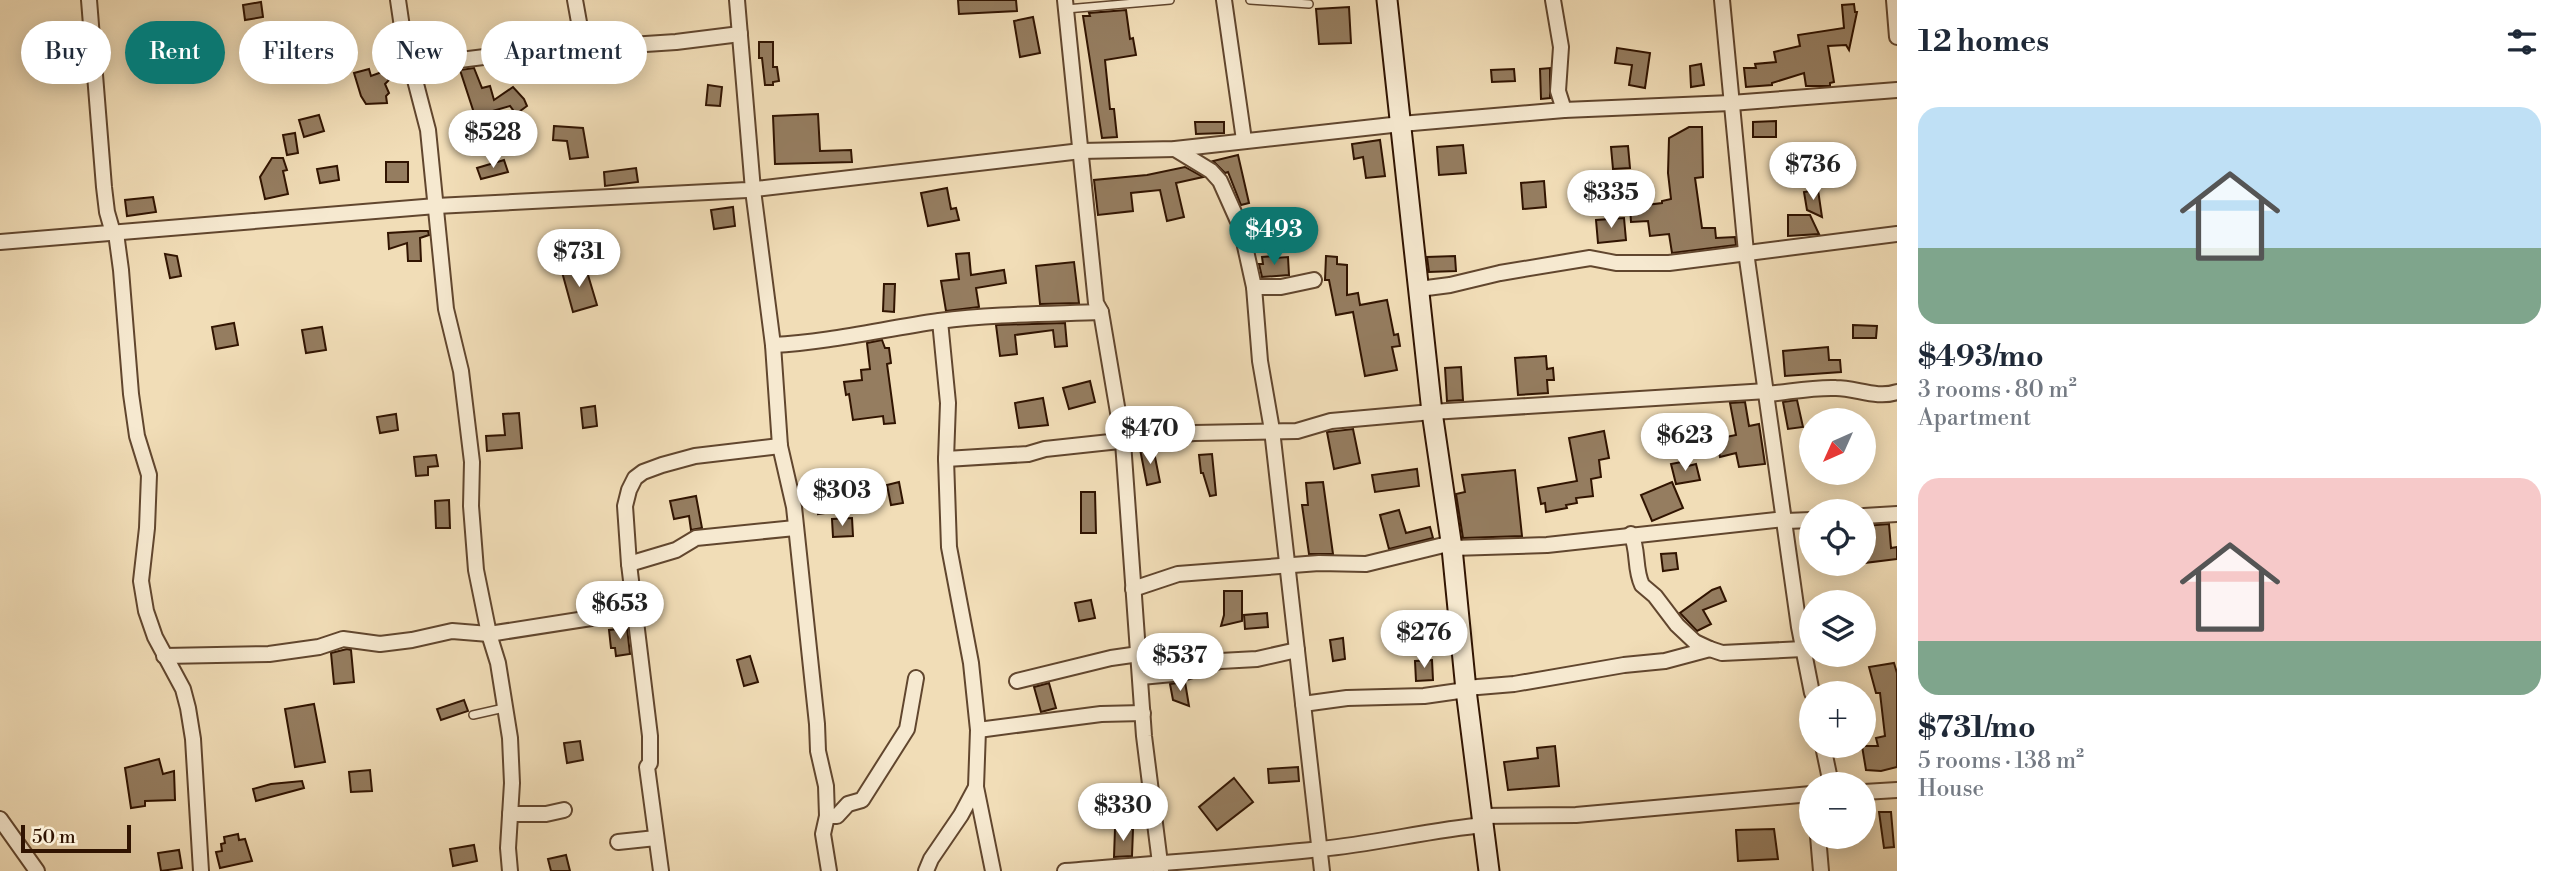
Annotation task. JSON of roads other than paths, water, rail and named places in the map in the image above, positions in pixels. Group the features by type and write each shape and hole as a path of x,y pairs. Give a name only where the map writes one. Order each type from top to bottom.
{"street":[{"path":"89,0 107,212 114,233 137,436 149,475 141,581 146,611 164,656 183,689 188,708 193,739 201,871"},
{"path":"398,0 401,21"},
{"path":"575,0 579,21"},
{"path":"737,0 753,190 773,345 780,446 794,507 818,751 826,786 827,816 823,834 829,871"},
{"path":"1224,0 1244,140"},
{"path":"1387,0 1432,412 1452,546 1466,689 1489,871"},
{"path":"1553,0 1561,47 1558,91 1564,110"},
{"path":"1722,0 1746,252 1799,613"},
{"path":"1894,0 1897,37"},
{"path":"1066,5 1097,303 1101,312 1123,442 1143,713 1161,868"},
{"path":"647,45 740,34"},
{"path":"416,84 428,130 446,309 461,371 471,451 471,506 476,570 498,663 510,738 510,871"},
{"path":"0,242 436,206 753,190 1081,150 1175,149 1401,124 1564,110 1731,103 1897,90"},
{"path":"1175,149 1211,171 1220,181 1241,228 1254,287 1260,361 1272,430 1322,871"},
{"path":"1419,289 1590,258 1616,263 1669,263 1897,234"},
{"path":"1254,287 1281,287 1314,279"},
{"path":"773,345 814,343 977,317 1101,312"},
{"path":"940,321 948,403 948,547 971,663 978,730 976,787 993,871"},
{"path":"946,459 1028,454 1045,449 1194,433 1297,431 1331,421 1432,412 1820,388 1850,388 1889,395 1897,391"},
{"path":"661,871 647,767 650,763 650,736 629,564 625,506 635,478 643,472 695,456 780,446"},
{"path":"1876,515 1897,514"},
{"path":"1133,589 1178,574 1319,563 1374,563 1452,546 1548,545 1631,534 1799,520"},
{"path":"629,564 676,550 695,538 795,528"},
{"path":"1631,534 1637,547 1637,574 1642,584 1695,642 1722,653 1799,649"},
{"path":"164,656 269,654 319,647 343,639 380,644 452,631 489,634 636,611"},
{"path":"1303,704 1347,698 1424,696 1514,684 1624,665 1665,662 1710,649"},
{"path":"1141,677 1183,673 1220,661 1257,659 1297,650"},
{"path":"1017,681 1111,658 1139,654"},
{"path":"827,816 837,816 848,804 862,800 907,729 916,678"},
{"path":"978,730 1101,714 1143,713"},
{"path":"926,871 976,787"},
{"path":"1876,791 1897,790"},
{"path":"1065,871 1161,868 1280,852 1319,850 1483,820 1603,813 1799,795"},
{"path":"510,814 545,814 564,810"},
{"path":"0,819 37,871"},
{"path":"618,842 656,838"},
{"path":"1819,849 1821,871"}],"lane":[{"path":"1066,5 1170,0"},
{"path":"1250,0 1309,4"},
{"path":"473,715 504,708"}]}
